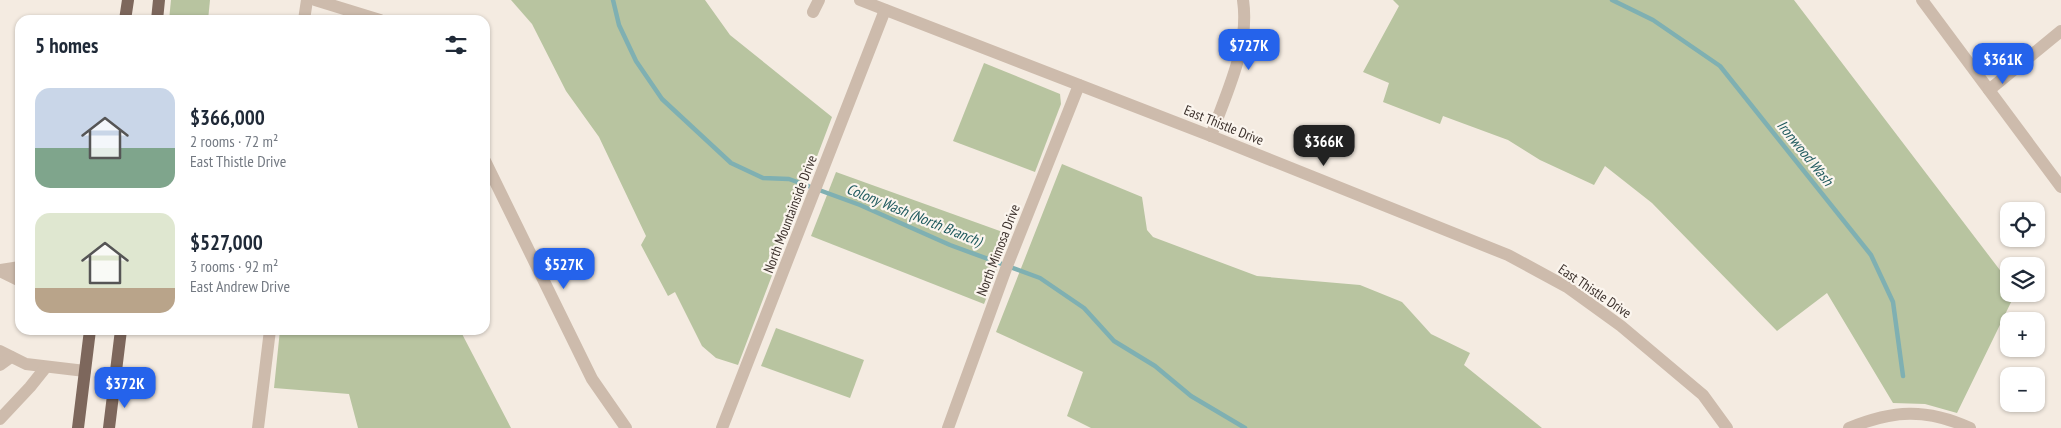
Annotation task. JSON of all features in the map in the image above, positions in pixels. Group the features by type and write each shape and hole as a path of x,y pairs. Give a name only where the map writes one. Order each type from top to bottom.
{"main road":[{"path":"126,15 128,0"},
{"path":"158,15 159,0"},
{"path":"78,428 89,335"},
{"path":"109,428 120,335"}],"street":[{"path":"305,15 307,0"},
{"path":"315,0 364,15"},
{"path":"812,12 819,0"},
{"name":"East Thistle Drive","path":"860,0 1211,136 1508,255 1567,287 1621,326 1703,395 1728,428"},
{"path":"1211,136 1240,54 1245,13 1243,0"},
{"path":"1922,0 2061,187"},
{"name":"North Mountainside Drive","path":"722,428 885,10"},
{"path":"1989,90 2061,31"},
{"name":"North Mimosa Drive","path":"948,428 1007,266 1079,85"},
{"path":"490,171 592,380 626,428"},
{"path":"0,271 15,268"},
{"path":"0,271 15,278"},
{"path":"258,428 269,335"},
{"path":"0,365 5,354 26,364 85,371"},
{"path":"0,419 46,367"},
{"path":"1849,428 1892,414 1910,413 1957,422 1970,428"}],"green space":[{"path":"171,0 210,0 208,15 170,15"},
{"path":"511,0 705,0 730,35 832,117 738,365 716,358 702,346 675,292 668,296 641,245 646,236 599,137 566,91 532,24"},
{"path":"1393,0 1794,0 2000,270 2000,302 2011,302 2006,312 2000,312 2000,325 1957,413 1925,404 1893,403 1827,293 1777,331 1652,203 1605,166 1594,185 1540,160 1508,140 1443,116 1440,124 1383,102 1389,83 1363,72 1399,6"},
{"path":"984,63 1060,94 1061,104 1035,172 953,141"},
{"path":"1062,164 1142,197 1147,230 1153,237 1257,276 1360,285 1402,302 1431,334 1470,353 1464,365 1542,428 1091,428 1067,416 1083,372 996,332"},
{"path":"836,172 1011,235 984,304 811,236"},
{"path":"776,328 864,360 850,398 761,366"},
{"path":"279,335 463,335 511,428 358,428 349,394 274,388"}],"waterway":[{"name":"Colony Wash (North Branch)","path":"613,0 619,25 636,61 662,99 731,163 763,178 789,179 860,205 950,245 1040,278 1084,308 1114,341 1155,366 1191,396 1245,428"},
{"name":"Ironwood Wash","path":"1612,0 1653,20 1720,66 1871,255 1893,302 1903,376"}]}
